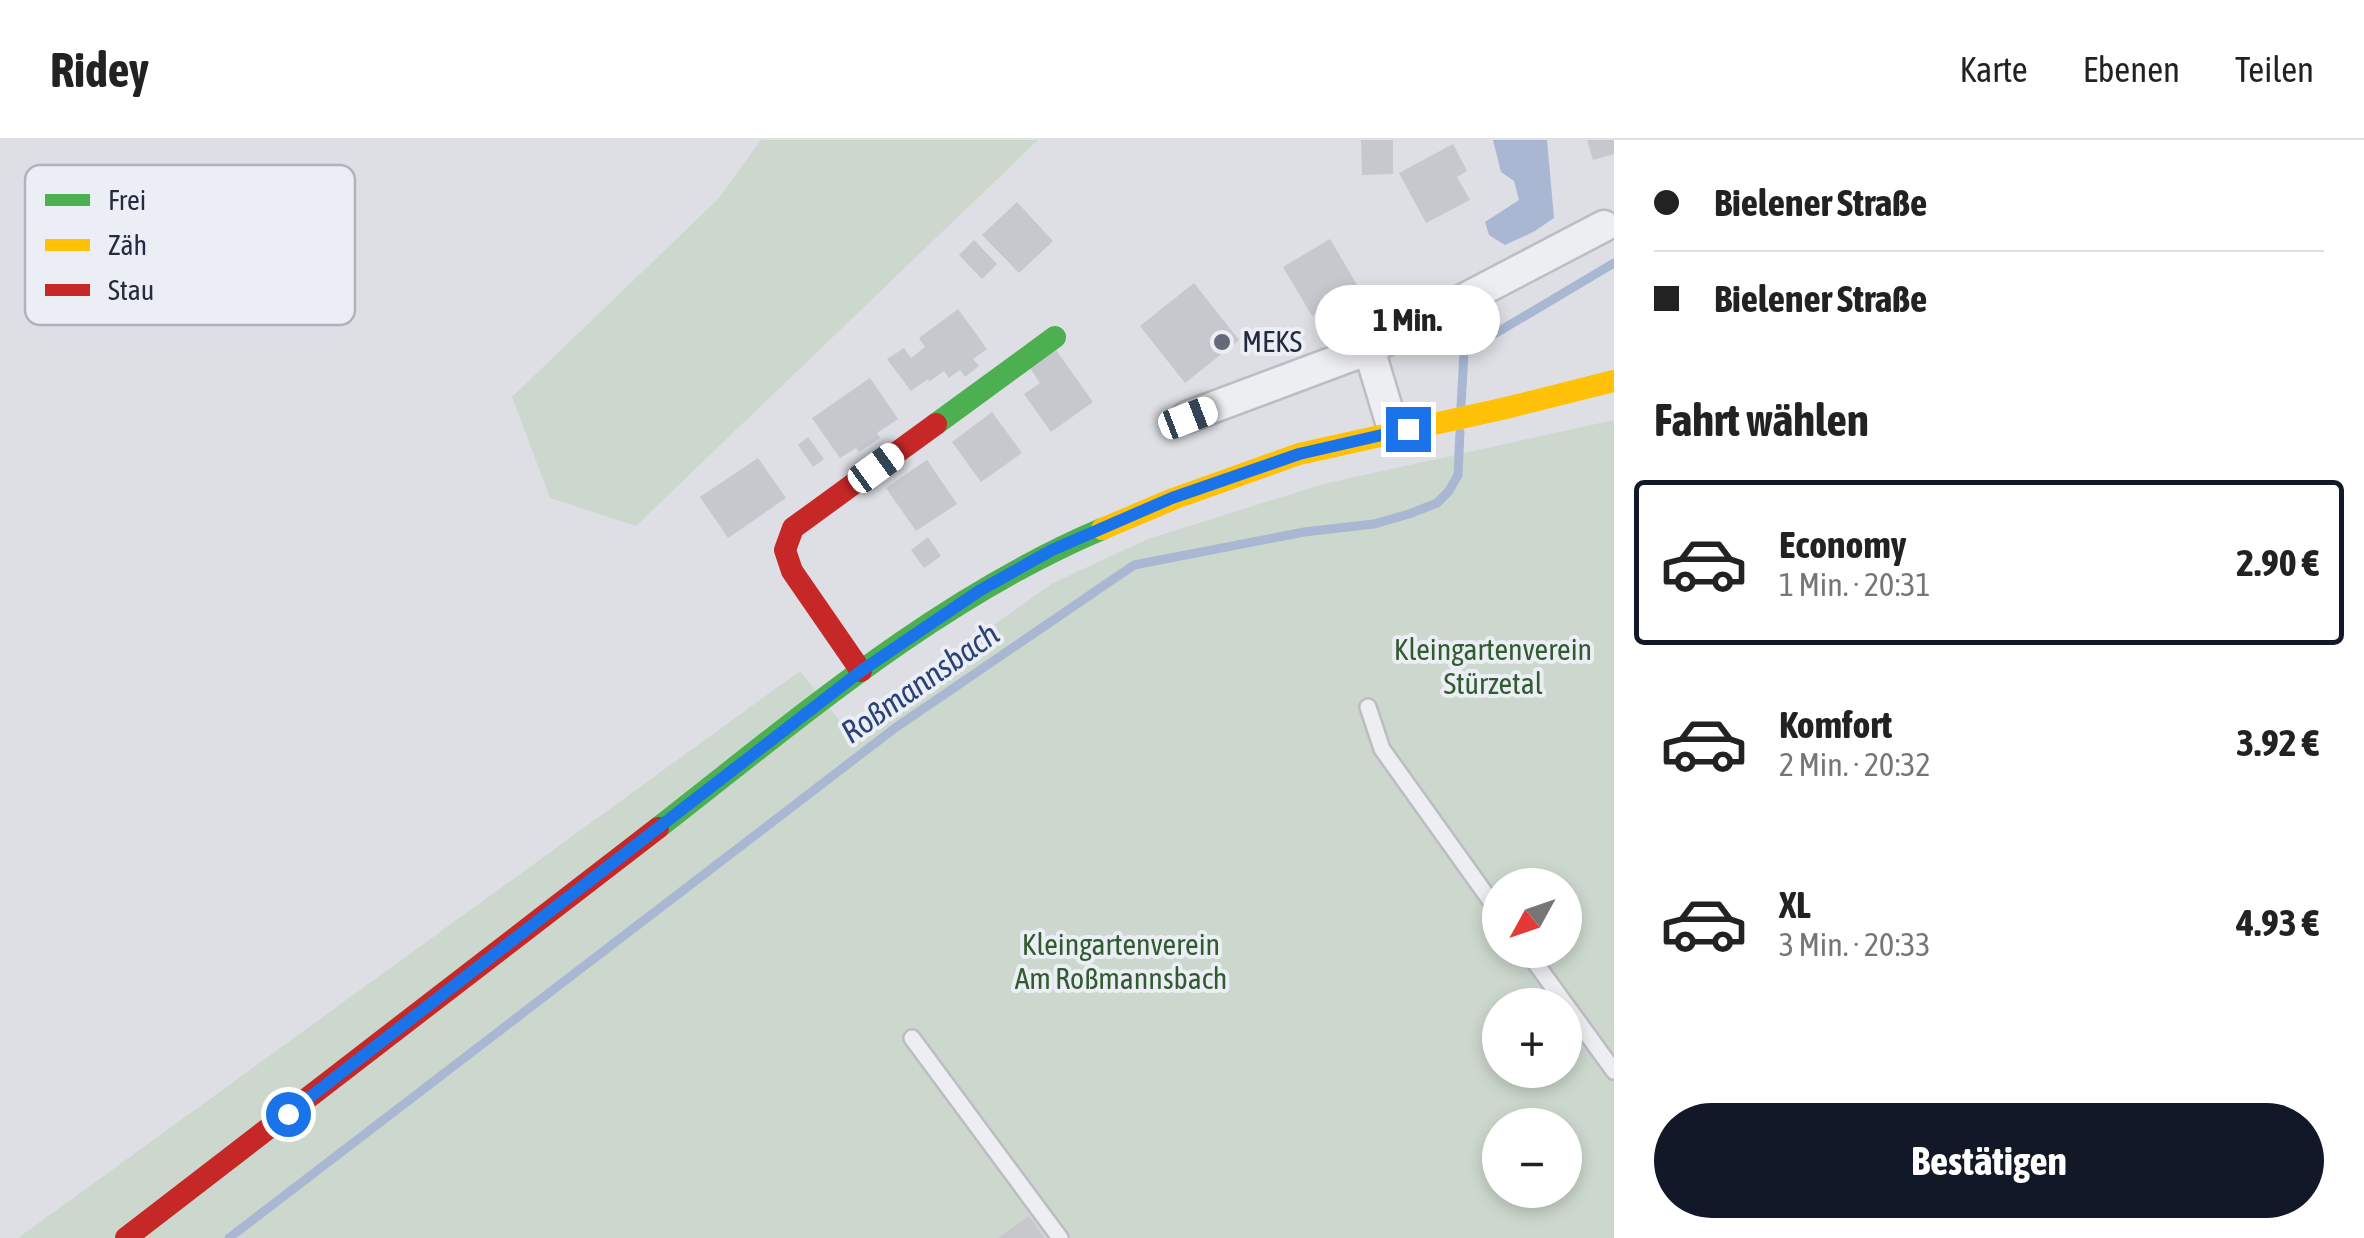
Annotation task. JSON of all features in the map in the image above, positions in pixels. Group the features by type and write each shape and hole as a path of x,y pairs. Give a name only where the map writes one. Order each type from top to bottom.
{"street":[{"path":"1188,418 1369,349 1604,226"},
{"path":"861,671 792,571 785,550 793,528 1055,337"},
{"path":"1369,349 1401,430"},
{"path":"126,1238 861,671 979,591 1052,550 1172,498 1299,454 1614,380"}],"lane":[{"path":"1368,706 1382,749 1482,889"},
{"path":"1539,968 1614,1071"},
{"path":"912,1038 1060,1238"}],"green space":[{"path":"761,140 1038,140 636,526 550,498 512,397 718,199"},
{"path":"1614,420 1614,1238 18,1238 800,671 846,729 1053,583 1148,539 1323,484"}],"water":[{"path":"1493,140 1547,140 1554,218 1505,245 1489,235 1485,222 1519,200 1514,181 1501,172"}],"building":[{"path":"1361,140 1393,140 1393,174 1362,175"},
{"path":"1587,140 1614,140 1614,154 1593,160"},
{"path":"1453,144 1467,171 1457,177 1470,200 1426,223 1399,173"},
{"path":"1017,202 1053,241 1019,273 982,235"},
{"path":"1330,239 1359,288 1312,316 1283,267"},
{"path":"974,240 997,264 982,279 959,255"},
{"path":"1194,283 1239,340 1185,383 1140,326"},
{"path":"958,309 987,349 973,359 979,366 965,377 960,370 949,378 944,371 911,391 887,359 904,348 911,358 925,347 919,338"},
{"path":"1056,350 1093,402 1051,432 1024,394 1040,383 1030,368"},
{"path":"870,378 898,419 877,433 880,438 859,452 856,448 840,458 812,418"},
{"path":"992,412 1022,453 981,482 952,442"},
{"path":"808,437 824,459 813,467 798,445"},
{"path":"758,458 786,498 728,538 700,497"},
{"path":"927,460 957,504 916,531 886,488"},
{"path":"928,537 941,556 924,568 911,550"},
{"path":"1029,1216 1044,1238 998,1238"}],"waterway":[{"name":"Roßmannsbach","path":"1461,407 1464,352 1614,263"},
{"name":"Roßmannsbach","path":"229,1238 895,728 1134,565 1304,532 1374,524 1437,503 1458,475 1460,432"}],"traffic: fast":[{"path":"936,424 1055,337"},
{"path":"658,828 817,704 926,626 1041,557 1102,529"}],"traffic: slow":[{"path":"1102,529 1299,454 1614,381"}],"traffic: jam":[{"path":"861,671 792,571 785,550 793,528 936,424"},
{"path":"126,1238 658,828"}],"place":[{"name":"MEKS","path":"1222,342"}],"route":[{"path":"288,1114 861,671 979,591 1052,550 1172,498 1299,454 1408,429"}],"park label":[{"name":"Kleingartenverein Stürzetal","path":"1493,667"},
{"name":"Kleingartenverein Am Roßmannsbach","path":"1121,962"}]}
